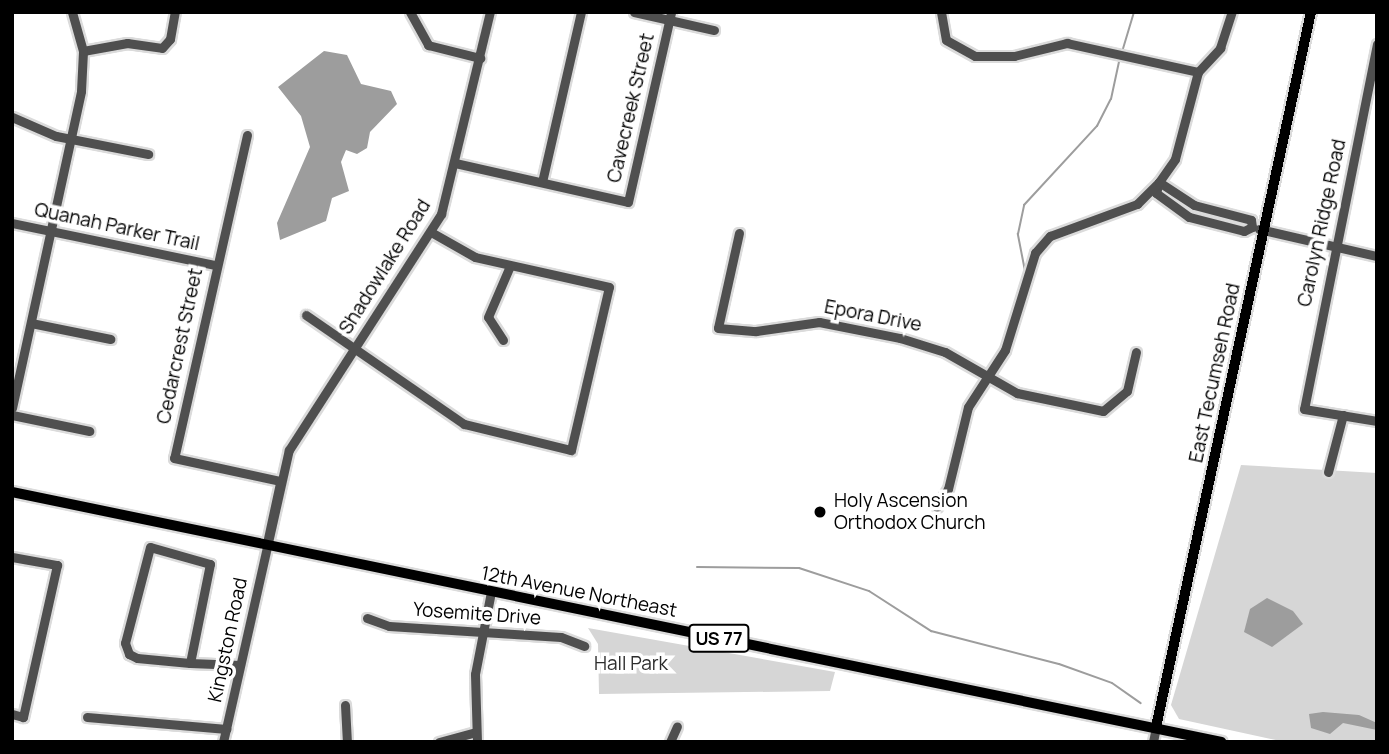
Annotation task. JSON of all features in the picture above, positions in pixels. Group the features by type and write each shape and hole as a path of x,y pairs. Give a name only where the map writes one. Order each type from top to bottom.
{"main road":[{"name":"East Tecumseh Road","path":"1156,727 1311,12"},
{"name":"12th Avenue Northeast","path":"12,492 1221,742"}],"street":[{"path":"12,408 70,139 83,51 72,12"},
{"path":"83,51 127,43 162,48 170,39 175,12"},
{"path":"410,12 428,45 480,58"},
{"name":"Shadowlake Road","path":"266,546 275,531 280,481 292,443 432,232 456,163 490,12"},
{"path":"542,182 582,12"},
{"path":"634,12 670,16 715,30"},
{"path":"941,12 946,40 975,55 1014,56 1067,43 1198,72"},
{"path":"937,507 948,489 968,407 1005,350 1035,253 1050,236 1137,204 1159,182 1175,159 1198,72 1220,48 1233,12"},
{"name":"Cavecreek Street","path":"456,163 628,202 670,16"},
{"name":"Carolyn Ridge Road","path":"1343,415 1304,409 1377,44"},
{"path":"12,117 70,139 148,154"},
{"name":"Cedarcrest Street","path":"247,135 215,265 174,458 280,481"},
{"path":"1159,182 1194,205 1251,220 1252,227 1377,256"},
{"name":"Quanah Parker Trail","path":"12,223 215,265"},
{"path":"306,315 353,352 464,424 571,450 609,287 466,255 432,232"},
{"name":"Epora Drive","path":"739,233 718,328 835,325 928,345 986,376"},
{"path":"503,340 488,317 510,265"},
{"path":"31,323 110,339"},
{"path":"986,376 1017,393 1104,411 1127,391 1136,352"},
{"path":"12,415 89,431"},
{"path":"1328,472 1343,415 1377,421"},
{"name":"Kingston Road","path":"223,742 266,546"},
{"path":"190,663 210,564 150,547 125,647 137,658 190,663 240,665"},
{"path":"12,557 57,565 23,717 12,714"},
{"path":"439,742 477,737 482,632 491,592"},
{"name":"Yosemite Drive","path":"367,618 389,626 561,637 584,646"},
{"path":"345,705 347,742"},
{"path":"87,717 226,729"},
{"path":"670,742 677,726"},
{"name":"East Tecumseh Road","path":"1153,742 1156,727"}],"green space":[{"path":"1241,465 1377,473 1377,742 1285,742 1179,719 1171,705"},
{"name":"Hall Park","path":"588,628 835,672 830,691 599,694 598,644"}],"shaded area":[{"path":"324,51 347,55 361,84 391,91 397,104 370,132 367,148 357,154 346,150 341,162 349,191 332,198 326,221 280,240 277,223 310,147 301,116 278,87"},
{"path":"1267,598 1293,611 1303,624 1272,647 1244,632 1250,609"},
{"path":"1323,712 1359,715 1377,723 1377,730 1343,723 1330,734 1311,728 1309,714"}],"waterway":[{"path":"1122,52 1134,12"},
{"path":"1025,271 1018,234 1024,205 1097,126 1111,99 1120,57"},
{"path":"697,567 799,568 869,591 931,631 1059,664 1112,683 1141,703"}],"place":[{"name":"Holy Ascension Orthodox Church","path":"820,512"}]}
